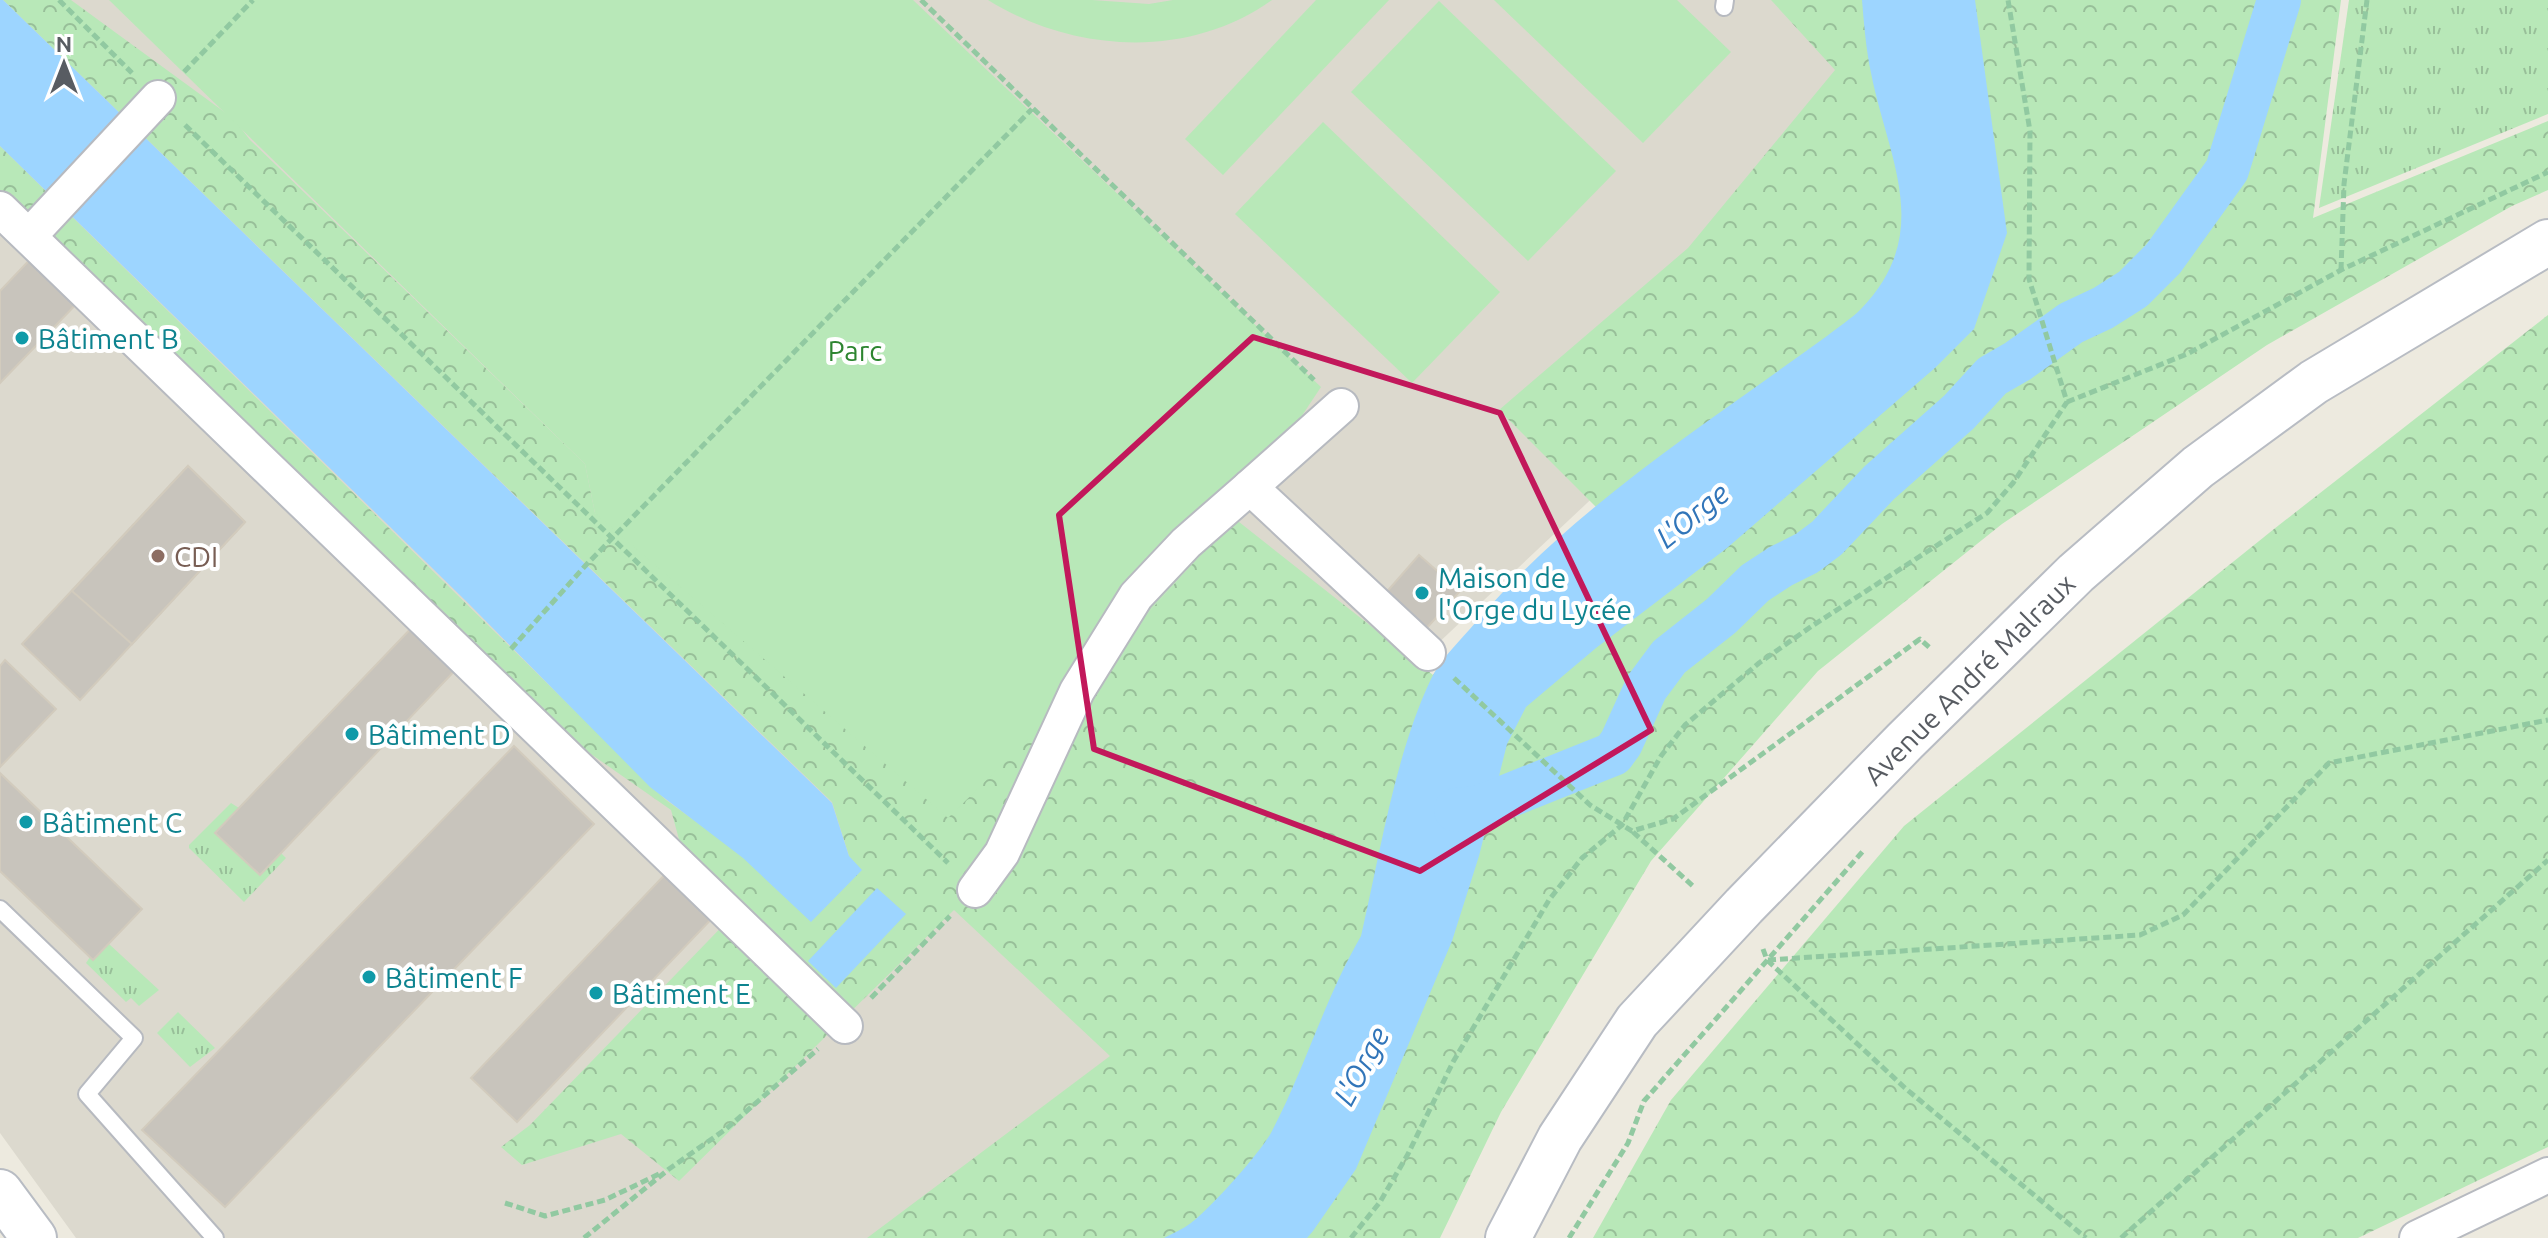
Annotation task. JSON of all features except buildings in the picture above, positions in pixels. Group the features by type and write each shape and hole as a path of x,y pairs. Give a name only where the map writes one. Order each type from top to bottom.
{"main road":[{"name":"Avenue André Malraux","path":"1508,1238 1560,1138 1637,1021 1905,741 2076,573 2198,467 2314,382 2548,242"},
{"path":"0,1192 34,1238"}],"street":[{"path":"30,235 158,98"},
{"path":"0,209 845,1026"},
{"path":"975,890 1002,853 1077,691 1136,596 1186,543 1341,406"},
{"path":"1250,487 1428,653"},
{"path":"2417,1238 2548,1175"}],"lane":[{"path":"0,909 134,1038 87,1094 215,1238"}],"path":[{"path":"59,0 975,890 845,1026 726,1129 669,1169 584,1238"},
{"path":"158,98 253,0"},
{"path":"921,0 1341,406"},
{"path":"2008,0 2030,131 2029,279 2067,402"},
{"path":"2341,270 2344,184 2367,0"},
{"path":"513,648 586,565 1032,109"},
{"path":"1351,1238 1387,1190 1453,1062 1549,900 1582,858 1622,825 1661,756 1685,725 1759,663 1987,513 2013,483 2067,402 2187,354 2341,270 2548,172"},
{"path":"1632,831 1673,819 1920,639 1930,648"},
{"path":"1428,653 1590,805 1632,831 1694,887"},
{"path":"1767,960 2140,935 2183,915 2329,763 2548,720"},
{"path":"1569,1238 1628,1143 1644,1101 1871,842"},
{"path":"2121,1238 2548,860"},
{"path":"1744,906 1767,960 1905,1088 2086,1238"},
{"path":"505,1203 545,1216 605,1200 669,1169"}],"highlighted area":[{"path":"1253,337 1500,413 1651,730 1420,871 1094,749 1059,515"}],"shaded area":[{"path":"0,0 1848,0 1884,192 1620,472 1416,664 1143,1238 76,1238 0,1133"}],"green space":[{"path":"3,0 71,0 234,119 250,140 585,464 595,513 1077,691 1234,518 1433,675 1510,587 1596,507 1499,410 1688,248 1835,70 1771,0 2341,0 2313,218 2548,121 2548,190 2512,206 2267,345 2002,524 1818,671 1651,861 1501,1112 1440,1238 867,1238 1110,1056 954,910 679,1181 621,1134 522,1165 501,1147 530,1125 737,911 683,854 671,810 515,701 0,204 0,146 666,800 762,873 849,856 832,802"},
{"name":"Parc","path":"109,0 913,0 1321,387 1234,518 1077,691 948,818 595,513 585,464"},
{"path":"988,0 1092,0 1149,4 1173,0 1272,0 1239,19 1204,33 1168,40 1130,42 1093,39 1056,31 1021,18"},
{"path":"1316,0 1389,0 1223,175 1185,139"},
{"path":"1494,0 1677,0 1731,52 1643,143"},
{"path":"2349,0 2548,0 2548,114 2319,208"},
{"path":"1439,1 1616,171 1528,261 1351,92"},
{"path":"1323,122 1500,292 1412,383 1235,214"},
{"path":"2548,315 2548,1147 2358,1238 1593,1238 1671,1100 1904,826 2274,529"},
{"path":"231,803 239,808 216,833 260,875 281,853 286,858 244,902 189,848"},
{"path":"109,944 159,990 139,1006 131,998 126,1002 86,963"},
{"path":"178,1012 215,1048 190,1067 157,1033"}],"water":[{"path":"0,0 832,803 849,856 862,870 811,922 743,858 650,787 468,603 0,146"},
{"name":"L'Orge","path":"1862,0 1975,0 2007,233 1974,329 1936,367 1727,548 1596,648 1526,707 1507,744 1479,856 1452,941 1356,1169 1307,1238 1164,1238 1191,1223 1222,1193 1266,1140 1284,1107 1361,936 1398,772 1418,708 1440,664 1514,580 1555,541 1643,469 1849,320 1883,280 1896,252 1901,223 1900,194 1871,73"},
{"path":"877,888 906,914 836,988 808,961"}],"waterway":[{"path":"1456,810 1478,808 1613,754 1646,688 1669,657 1721,616 1755,583 1827,538 1879,483 1959,412 1992,376 2071,323 2133,289 2163,259 2227,170 2279,0"}],"place":[{"name":"Bâtiment B","path":"22,338"},
{"name":"CDI","path":"158,556"},
{"name":"Maison de l'Orge du Lycée","path":"1422,593"},
{"name":"Bâtiment D","path":"352,734"},
{"name":"Bâtiment C","path":"26,822"},
{"name":"Bâtiment F","path":"369,977"},
{"name":"Bâtiment E","path":"596,993"}]}
